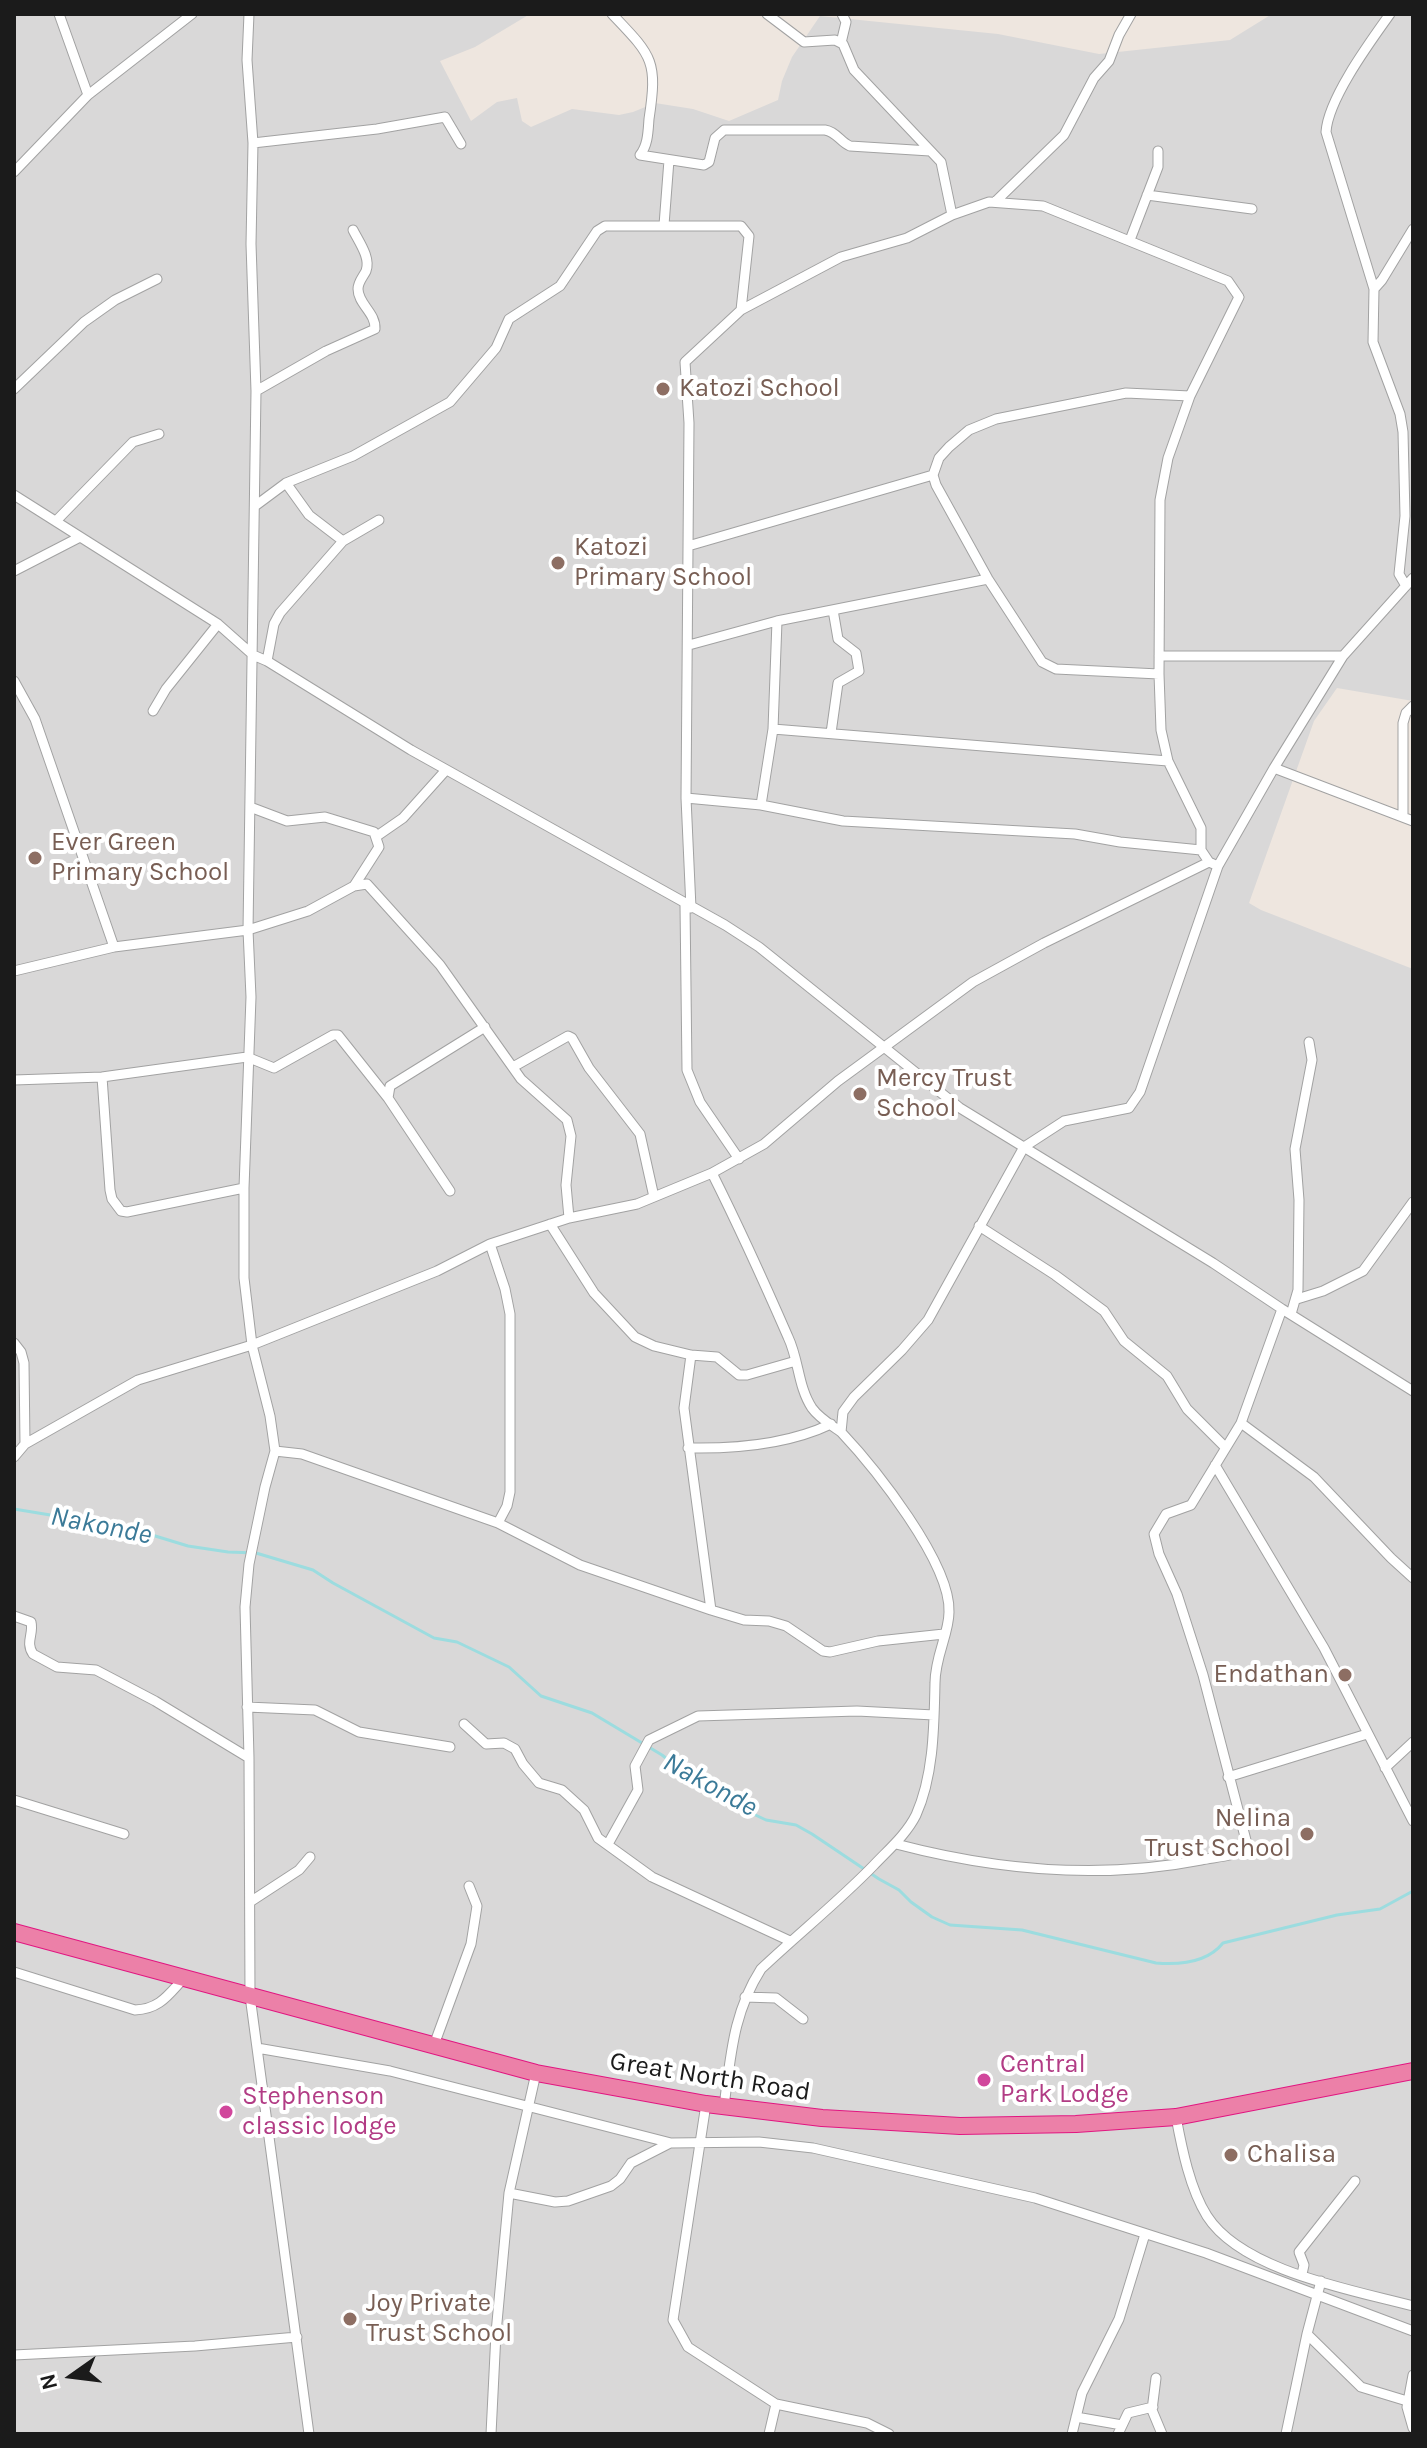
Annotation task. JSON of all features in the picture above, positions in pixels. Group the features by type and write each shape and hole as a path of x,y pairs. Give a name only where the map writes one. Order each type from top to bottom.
{"highway":[{"name":"Great North Road","path":"14,1932 536,2073 706,2104 822,2118 960,2126 1076,2124 1176,2117 1413,2071"}],"street":[{"path":"59,14 88,95"},
{"path":"14,172 88,95 192,14"},
{"path":"249,14 256,391 248,930 251,997 247,1057 244,1278 252,1345 270,1416 275,1451 249,1564 245,1607 250,1996 309,2434"},
{"path":"612,14 639,42 654,72 645,146 640,155 706,164 715,138 724,130 825,130 835,132 850,146 930,151"},
{"path":"767,14 804,42 835,40 841,43 854,70 943,169 952,215"},
{"path":"841,43 846,22 842,14"},
{"path":"995,202 1064,135 1094,78 1109,61 1131,14"},
{"path":"841,1432 843,1412 854,1397 928,1320 1024,1147 1064,1121 1116,1112 1133,1103 1140,1092 1214,864 1343,656 1409,582 1399,574 1405,516 1400,414 1373,342 1374,289 1326,132 1328,116 1338,92 1390,14"},
{"path":"253,143 377,129 445,117 461,144"},
{"path":"1130,240 1158,167 1158,151"},
{"path":"664,225 669,160"},
{"path":"1147,195 1252,209"},
{"path":"739,1159 700,1102 687,1070 689,423 684,366 687,358 741,310 841,257 907,238 952,215 995,202 1043,206 1228,281 1236,290 1239,297 1237,303 1190,396 1168,458 1160,500 1161,730 1168,761 1201,828 1201,850"},
{"path":"255,506 286,483 353,456 450,402 496,348 509,319 560,286 600,228 609,225 735,224 745,229 749,236 741,310"},
{"path":"1374,289 1413,229"},
{"path":"256,391 326,351 375,329 374,320 358,292 358,284 367,268 367,258 353,230"},
{"path":"14,389 84,322 115,300 157,279"},
{"path":"1159,674 1050,667 1034,652 988,579 933,475 939,458 949,447 969,430 996,419 1126,393 1190,396"},
{"path":"56,521 133,442 159,434"},
{"path":"688,546 933,475"},
{"path":"286,483 309,515 343,541"},
{"path":"14,495 218,624 253,655 446,770 759,947 960,1108 1213,1263 1413,1391"},
{"path":"267,661 274,624 280,613 343,541 379,520"},
{"path":"14,571 80,537"},
{"path":"689,645 777,621 988,579"},
{"path":"831,733 838,683 859,671 856,653 838,639 833,610"},
{"path":"761,805 773,729 777,621"},
{"path":"153,711 166,689 218,624"},
{"path":"1159,656 1343,656"},
{"path":"14,681 35,719 114,947"},
{"path":"1403,816 1403,723 1406,713 1413,706"},
{"path":"773,729 1168,761"},
{"path":"1274,768 1413,821"},
{"path":"377,836 403,818 446,770"},
{"path":"686,798 761,805 843,821 1075,834 1201,850 1214,864"},
{"path":"250,807 291,821 315,816 337,819 374,832 379,847 354,886"},
{"path":"14,1457 25,1444 138,1380 252,1345 437,1271 490,1244 569,1218 637,1204 712,1173 764,1144 838,1081 985,976 1044,943 1214,864"},
{"path":"14,971 114,947 248,930 308,911 354,886 367,884 440,965 530,1088 564,1115 571,1136 566,1185 569,1218"},
{"path":"388,1098 390,1086 485,1027"},
{"path":"14,1080 102,1077 247,1057 274,1068 338,1035 388,1098 450,1191"},
{"path":"513,1067 568,1036 572,1038 589,1068 640,1134 654,1197"},
{"path":"1297,1299 1299,1200 1295,1149 1312,1060 1309,1042"},
{"path":"102,1077 110,1190 112,1199 121,1211 244,1188"},
{"path":"712,1173 767,1284 774,1308 790,1340 808,1401 817,1414 841,1432 892,1491 920,1535 949,1599 950,1614 935,1663 928,1774 916,1815 896,1844 761,1969 739,2012 724,2106"},
{"path":"896,1844 952,1858 1039,1870 1154,1869 1247,1851 1249,1847 1203,1675 1177,1594 1154,1539 1155,1530 1166,1514 1191,1505 1241,1423 1287,1312 1297,1299 1334,1287 1363,1271 1413,1202"},
{"path":"550,1224 594,1293 635,1337 654,1346 691,1355 717,1357 743,1375 796,1361"},
{"path":"979,1226 1104,1311 1124,1341 1167,1376 1187,1409 1225,1447"},
{"path":"490,1244 510,1314 510,1492 498,1523"},
{"path":"14,1343 24,1363 25,1444"},
{"path":"691,1355 684,1408 711,1610"},
{"path":"1241,1423 1314,1477 1413,1578"},
{"path":"688,1448 732,1448 806,1436 831,1424"},
{"path":"275,1451 302,1454 498,1523 580,1565 711,1610 744,1620 769,1621 786,1626 826,1652 878,1641 944,1634"},
{"path":"1215,1465 1324,1648 1413,1821"},
{"path":"14,1616 31,1622 29,1642 33,1654 57,1667 96,1670 249,1758"},
{"path":"247,1707 315,1710 359,1732 450,1747"},
{"path":"608,1844 638,1790 635,1766 649,1740 698,1716 857,1711 934,1715"},
{"path":"464,1724 486,1744 504,1743 515,1749 539,1783 562,1790 584,1810 595,1834 652,1877 790,1941"},
{"path":"1228,1777 1367,1734"},
{"path":"1385,1768 1413,1742"},
{"path":"14,1800 124,1834"},
{"path":"250,1902 299,1870 310,1857"},
{"path":"434,2045 471,1944 477,1906 469,1886"},
{"path":"14,1972 135,2010 158,2005 184,1978"},
{"path":"745,1997 779,1999 803,2019"},
{"path":"257,2048 390,2071 671,2143 759,2142 813,2148 1035,2198 1206,2253 1413,2331"},
{"path":"491,2434 498,2304 509,2193 536,2073"},
{"path":"706,2104 673,2320 675,2326 688,2347 776,2404 867,2423 889,2434"},
{"path":"1176,2117 1199,2200 1209,2219 1228,2239 1256,2259 1321,2281 1413,2306"},
{"path":"509,2193 555,2202 568,2201 611,2186 631,2163 671,2143"},
{"path":"1302,2274 1304,2265 1299,2252 1355,2181"},
{"path":"1072,2434 1086,2382 1119,2319 1145,2234"},
{"path":"1286,2434 1321,2281"},
{"path":"1307,2334 1361,2387 1407,2401"},
{"path":"14,2355 195,2346 297,2337"},
{"path":"1413,2375 1407,2401 1413,2428"},
{"path":"1156,2378 1153,2414 1162,2434"},
{"path":"769,2434 776,2404"},
{"path":"1076,2417 1120,2429 1128,2413 1153,2407"}],"shaded area":[{"path":"14,14 530,14 475,47 440,61 471,121 497,102 517,98 522,121 531,127 572,109 619,115 655,103 693,109 729,121 778,100 792,57 820,16 998,34 1099,54 1230,40 1272,14 1413,14 1413,701 1337,688 1314,721 1249,903 1413,969 1413,2434 14,2434"}],"waterway":[{"name":"Nakonde","path":"14,1509 129,1528 188,1546 256,1553 313,1570 434,1638 457,1642 509,1667 541,1696 592,1713 662,1755 730,1803 766,1820 796,1825 899,1890 932,1917 950,1925 1022,1930 1156,1963 1174,1964 1201,1959 1223,1943 1337,1915 1380,1909 1413,1891"}],"place":[{"name":"Katozi School","path":"663,389"},
{"name":"Katozi Primary School","path":"558,563"},
{"name":"Ever Green Primary School","path":"35,858"},
{"name":"Mercy Trust School","path":"860,1094"},
{"name":"Endathan","path":"1345,1675"},
{"name":"Nelina Trust School","path":"1307,1834"},
{"name":"Central Park Lodge","path":"984,2080"},
{"name":"Stephenson classic lodge","path":"226,2112"},
{"name":"Chalisa","path":"1231,2155"},
{"name":"Joy Private Trust School","path":"350,2319"}]}
